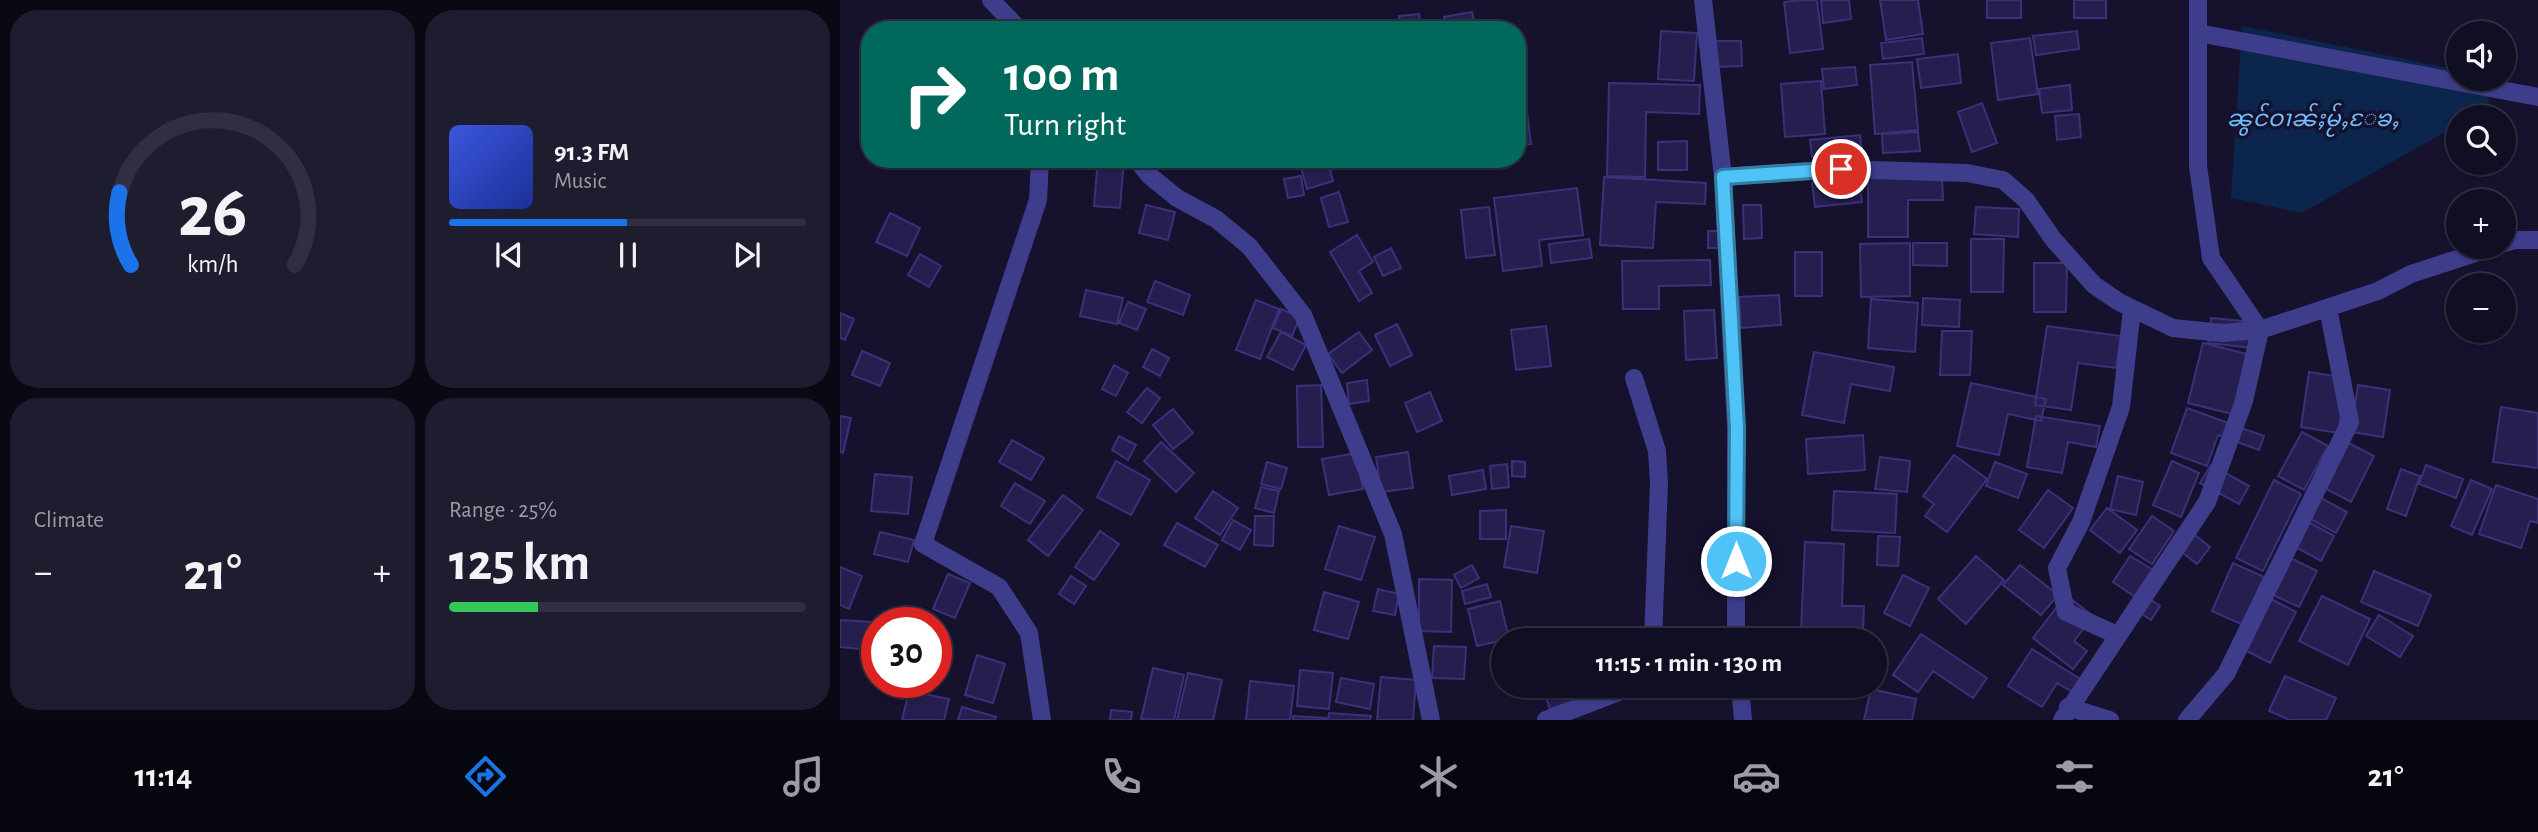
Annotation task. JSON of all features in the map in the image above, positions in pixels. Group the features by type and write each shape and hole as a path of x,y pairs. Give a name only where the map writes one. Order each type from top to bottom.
{"street":[{"path":"990,0 1011,21"},
{"path":"1703,0 1723,177 1737,428 1736,628"},
{"path":"2110,720 2065,714 2207,502 2244,401 2260,330 2211,258 2198,166 2199,0"},
{"path":"2198,33 2538,96"},
{"path":"1040,168 1038,200 923,544 999,587 1029,633 1042,720"},
{"path":"1143,168 1177,198 1216,219 1249,246 1303,315 1393,534 1431,720"},
{"path":"1723,177 1841,169 1967,173 2003,180 2026,200 2053,239 2094,285 2133,309 2173,328 2222,333 2260,330 2378,291 2411,274 2457,259"},
{"path":"2516,240 2538,240"},
{"path":"2187,720 2226,674 2350,422 2328,308"},
{"path":"2117,635 2066,612 2057,568 2081,522 2121,407 2133,309"},
{"path":"1634,379 1657,451 1659,483 1653,628"},
{"path":"1546,720 1603,698"},
{"path":"1741,698 1744,720"}],"water":[{"name":"ၼွင်ဝၢၼ်ႈမႂ်ႇႄၶႇ","path":"2242,26 2446,67 2446,91 2489,91 2488,105 2446,105 2446,131 2302,213 2231,198"}],"building":[{"path":"1817,0 1823,49 1790,53 1784,2"},
{"path":"1821,0 1849,0 1851,19 1823,23"},
{"path":"1880,0 1918,0 1923,34 1886,40"},
{"path":"1987,0 2021,0 2021,18 1987,18"},
{"path":"2074,0 2106,0 2106,18 2074,18"},
{"path":"1472,12 1474,21 1445,21 1444,17"},
{"path":"1419,14 1420,21 1399,21 1399,16"},
{"path":"1661,31 1697,33 1694,81 1658,79"},
{"path":"2077,31 2079,49 2036,55 2033,36"},
{"path":"1922,38 1924,54 1883,59 1881,43"},
{"path":"2030,38 2038,94 1998,100 1991,43"},
{"path":"1716,41 1741,41 1742,66 1716,67"},
{"path":"1958,54 1961,83 1921,88 1917,59"},
{"path":"1912,62 1918,130 1875,134 1870,65"},
{"path":"1855,67 1857,85 1824,89 1822,69"},
{"path":"1821,81 1825,134 1785,137 1781,84"},
{"path":"1609,83 1700,85 1699,114 1646,112 1645,177 1607,176"},
{"path":"2070,85 2072,110 2042,113 2039,89"},
{"path":"1982,103 1997,143 1972,152 1958,112"},
{"path":"1526,112 1531,144 1526,145"},
{"path":"2079,114 2081,137 2057,140 2055,116"},
{"path":"1918,132 1920,151 1883,153 1882,134"},
{"path":"1860,135 1862,153 1812,157 1810,140"},
{"path":"1687,141 1687,170 1658,170 1658,142"},
{"path":"1097,168 1123,168 1120,208 1094,206"},
{"path":"1301,168 1329,168 1333,181 1307,189"},
{"path":"1301,176 1304,195 1288,198 1284,179"},
{"path":"1858,176 1862,202 1815,207 1812,182"},
{"path":"1604,177 1706,183 1705,204 1656,202 1653,248 1600,245"},
{"path":"1868,177 1942,177 1943,200 1908,200 1908,237 1868,237"},
{"path":"1577,188 1583,235 1539,240 1542,266 1503,271 1494,198"},
{"path":"1339,192 1348,222 1329,227 1321,198"},
{"path":"1146,205 1175,212 1168,240 1139,233"},
{"path":"1743,205 1761,205 1762,238 1744,239"},
{"path":"1489,207 1495,255 1466,258 1461,210"},
{"path":"1976,207 2019,209 2018,237 1974,234"},
{"path":"890,213 920,228 907,256 876,242"},
{"path":"1708,231 1724,231 1723,248 1708,248"},
{"path":"1357,235 1373,262 1359,271 1372,293 1359,301 1330,252"},
{"path":"1589,239 1592,258 1551,263 1549,244"},
{"path":"1971,239 2004,239 2003,292 1971,292"},
{"path":"1910,243 1910,296 1861,297 1860,244"},
{"path":"1913,243 1947,243 1947,266 1913,265"},
{"path":"1391,248 1401,268 1383,276 1374,257"},
{"path":"1795,252 1822,252 1822,296 1795,296"},
{"path":"920,254 941,266 929,287 908,275"},
{"path":"1710,260 1711,285 1659,286 1659,309 1623,309 1622,261"},
{"path":"2034,263 2067,263 2066,312 2034,312"},
{"path":"1155,281 1190,295 1183,315 1147,302"},
{"path":"1086,290 1123,298 1117,324 1080,316"},
{"path":"1779,295 1781,325 1741,328 1739,297"},
{"path":"1923,298 1960,300 1959,327 1922,325"},
{"path":"1871,299 1918,303 1915,352 1868,348"},
{"path":"1256,300 1279,309 1260,359 1236,350"},
{"path":"1128,302 1146,309 1137,330 1119,323"},
{"path":"1281,309 1300,317 1292,336 1273,328"},
{"path":"1714,310 1717,358 1686,360 1684,311"},
{"path":"840,313 854,319 845,340 840,338"},
{"path":"2211,318 2263,323 2260,349 2208,343"},
{"path":"1397,324 1412,355 1390,366 1375,335"},
{"path":"1546,326 1551,366 1516,370 1511,330"},
{"path":"2047,326 2121,336 2116,368 2078,363 2071,410 2035,405"},
{"path":"1942,331 1972,331 1970,375 1940,375"},
{"path":"1281,332 1306,345 1293,370 1267,357"},
{"path":"1359,332 1372,350 1342,373 1328,354"},
{"path":"2203,343 2247,354 2232,414 2188,403"},
{"path":"1152,349 1169,358 1160,376 1143,367"},
{"path":"862,351 890,363 880,386 852,375"},
{"path":"1814,352 1894,367 1890,391 1851,384 1844,423 1802,415"},
{"path":"1114,365 1128,373 1116,396 1102,389"},
{"path":"2309,372 2347,378 2338,433 2301,427"},
{"path":"1367,380 1369,401 1349,404 1347,383"},
{"path":"1971,383 2046,399 2041,421 2008,414 1999,455 1957,446"},
{"path":"1321,385 1323,447 1298,447 1297,386"},
{"path":"2358,385 2390,390 2383,437 2351,432"},
{"path":"1147,388 1160,398 1142,423 1127,412"},
{"path":"1430,392 1442,421 1417,432 1405,403"},
{"path":"2501,407 2538,413 2538,468 2493,462"},
{"path":"2187,408 2264,436 2259,450 2218,435 2207,466 2171,453"},
{"path":"1173,409 1193,433 1173,449 1153,425"},
{"path":"840,416 851,418 843,453 840,452"},
{"path":"2036,416 2100,426 2096,447 2068,442 2062,473 2027,467"},
{"path":"2302,432 2328,446 2304,490 2278,476"},
{"path":"1863,435 1865,470 1808,474 1806,439"},
{"path":"1119,436 1136,445 1128,460 1112,450"},
{"path":"2341,439 2374,456 2351,502 2317,484"},
{"path":"1012,440 1044,458 1031,480 999,462"},
{"path":"1161,442 1194,473 1176,492 1144,461"},
{"path":"1408,452 1413,488 1381,492 1376,457"},
{"path":"1356,453 1363,489 1329,495 1322,459"},
{"path":"1954,455 1987,479 1947,532 1925,516 1934,504 1923,496"},
{"path":"1880,457 1910,461 1907,492 1875,489"},
{"path":"1116,461 1150,480 1131,515 1097,497"},
{"path":"1512,461 1525,462 1525,477 1512,476"},
{"path":"2172,461 2199,473 2181,517 2153,505"},
{"path":"1267,462 1287,468 1281,489 1261,484"},
{"path":"1995,462 2027,474 2018,498 1986,486"},
{"path":"1507,464 1509,487 1492,489 1490,466"},
{"path":"2211,465 2249,486 2239,504 2200,483"},
{"path":"2426,465 2463,479 2456,498 2419,484"},
{"path":"2401,469 2420,476 2406,516 2387,509"},
{"path":"1483,470 1486,489 1452,495 1449,476"},
{"path":"875,474 912,477 908,514 871,511"},
{"path":"2118,476 2143,482 2136,515 2110,509"},
{"path":"2274,480 2301,494 2263,571 2236,558"},
{"path":"2471,480 2492,489 2472,535 2451,526"},
{"path":"1015,483 1045,501 1030,524 1001,506"},
{"path":"2496,485 2538,499 2538,523 2530,521 2521,548 2479,534"},
{"path":"1261,487 1279,491 1274,513 1255,508"},
{"path":"2048,490 2073,508 2044,548 2019,530"},
{"path":"1213,491 1238,508 1220,535 1195,518"},
{"path":"1834,491 1897,494 1895,533 1832,530"},
{"path":"2308,491 2347,512 2336,533 2297,512"},
{"path":"1063,495 1083,510 1048,556 1028,540"},
{"path":"2107,508 2137,530 2120,553 2090,530"},
{"path":"1506,510 1506,539 1480,539 1480,511"},
{"path":"1255,516 1274,516 1273,546 1254,545"},
{"path":"2152,516 2174,531 2152,564 2129,549"},
{"path":"2303,519 2334,536 2321,561 2290,544"},
{"path":"1233,520 1251,530 1240,550 1222,540"},
{"path":"1177,523 1218,545 1205,567 1164,545"},
{"path":"1339,526 1375,537 1361,580 1325,569"},
{"path":"1511,526 1544,531 1537,573 1504,567"},
{"path":"2186,528 2210,547 2197,564 2173,545"},
{"path":"1100,531 1119,544 1094,580 1075,567"},
{"path":"880,532 914,540 908,562 874,554"},
{"path":"1878,536 1900,537 1898,566 1877,565"},
{"path":"1805,542 1844,544 1842,606 1864,606 1863,628 1801,628"},
{"path":"2278,552 2317,571 2299,607 2260,589"},
{"path":"1976,556 2004,580 1966,624 1938,599"},
{"path":"2130,556 2155,571 2137,598 2113,582"},
{"path":"2233,563 2264,577 2243,625 2212,611"},
{"path":"1472,565 1479,578 1461,588 1454,575"},
{"path":"2020,565 2058,595 2041,615 2003,585"},
{"path":"840,567 862,576 849,609 840,605"},
{"path":"2374,571 2431,595 2418,626 2361,602"},
{"path":"948,574 970,583 955,618 952,617 952,607 934,607"},
{"path":"1903,575 1929,588 1910,626 1884,613"},
{"path":"1071,576 1086,586 1074,604 1059,594"},
{"path":"1419,579 1452,580 1451,632 1419,631"},
{"path":"1487,584 1491,597 1465,604 1462,591"},
{"path":"1378,589 1399,594 1395,615 1373,611"},
{"path":"1324,592 1359,602 1348,639 1314,630"},
{"path":"2142,594 2160,606 2151,620 2133,608"},
{"path":"2066,595 2093,616 2074,641 2087,651 2073,669 2033,638"},
{"path":"2322,596 2370,619 2348,665 2299,641"},
{"path":"2267,597 2296,612 2270,663 2241,648"},
{"path":"1500,601 1506,628 1491,628 1491,643 1477,646 1468,609"},
{"path":"2379,615 2413,636 2400,657 2366,636"},
{"path":"840,620 861,621 861,649 840,647"},
{"path":"1921,634 1987,678 1973,698 1933,671 1918,692 1893,675"},
{"path":"1434,646 1466,647 1464,679 1432,678"},
{"path":"2032,649 2087,683 2079,696 2057,683 2042,707 2008,686"},
{"path":"977,655 1005,664 993,703 965,695"},
{"path":"1153,668 1184,675 1174,720 1141,719"},
{"path":"1300,670 1333,673 1329,709 1297,706"},
{"path":"1188,673 1222,680 1213,720 1177,720"},
{"path":"2285,676 2336,698 2326,720 2290,720 2269,711"},
{"path":"1381,677 1416,680 1413,720 1377,720"},
{"path":"1341,678 1374,684 1370,709 1336,702"},
{"path":"1250,681 1294,686 1290,720 1246,720"},
{"path":"1887,693 1916,699 1912,720 1864,720 1869,698 1887,698"},
{"path":"907,698 949,699 944,720 902,720"},
{"path":"1546,698 1579,700 1550,709"},
{"path":"962,707 996,717 995,720 958,720"},
{"path":"1111,710 1132,712 1131,720 1110,720"},
{"path":"1329,713 1371,716 1370,720 1328,720"},
{"path":"1293,716 1326,718 1326,720 1293,720"}],"route":[{"path":"1736,561 1737,428 1723,177 1841,169"}]}
